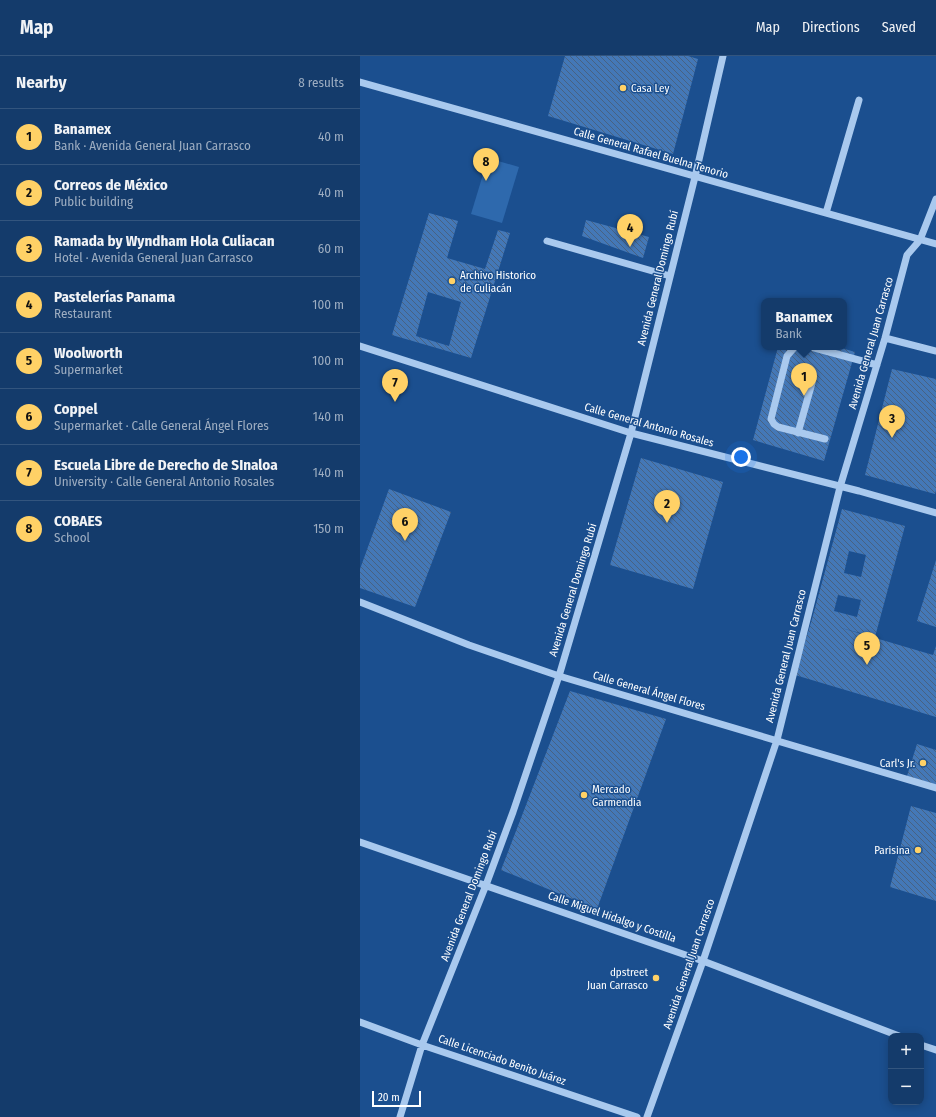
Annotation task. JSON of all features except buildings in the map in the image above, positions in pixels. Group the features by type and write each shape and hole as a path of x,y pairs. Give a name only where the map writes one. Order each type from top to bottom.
{"street":[{"name":"Avenida General Domingo Rubí","path":"400,1117 422,1045 486,885 560,676 631,433 695,177 723,56"},
{"name":"Calle General Rafael Buelna Tenorio","path":"360,82 936,244"},
{"path":"826,213 859,100"},
{"name":"Avenida General Juan Carrasco","path":"647,1117 703,961 777,740 840,487 885,338 907,255 920,240 936,199"},
{"path":"547,241 670,276"},
{"path":"885,338 936,351"},
{"name":"Calle General Antonio Rosales","path":"360,346 631,433 936,513"},
{"path":"792,350 787,356 771,419 778,427 824,439"},
{"path":"822,350 877,365"},
{"path":"798,432 812,383"},
{"name":"Calle General Ángel Flores","path":"360,602 469,645 560,676 936,788"},
{"name":"Calle Miguel Hidalgo y Costilla","path":"360,842 703,961 891,1033"},
{"name":"Calle Licenciado Benito Juárez","path":"360,1022 422,1045 637,1117"},
{"path":"924,1046 936,1050"}],"shaded area":[{"path":"488,158 519,167 502,223 471,214"}],"place":[{"name":"Casa Ley","path":"623,88"},
{"name":"COBAES","path":"486,181"},
{"name":"Pastelerías Panama","path":"630,247"},
{"name":"Archivo Historico de Culiacán","path":"452,281"},
{"name":"Banamex","path":"804,396"},
{"name":"Escuela Libre de Derecho de SInaloa","path":"395,402"},
{"name":"Ramada by Wyndham Hola Culiacan","path":"892,438"},
{"name":"Correos de México","path":"667,523"},
{"name":"Coppel","path":"405,541"},
{"name":"Woolworth","path":"867,665"},
{"name":"Carl's Jr.","path":"923,763"},
{"name":"Mercado Garmendia","path":"584,795"},
{"name":"Parisina","path":"918,850"},
{"name":"dpstreet Juan Carrasco","path":"656,978"}]}
